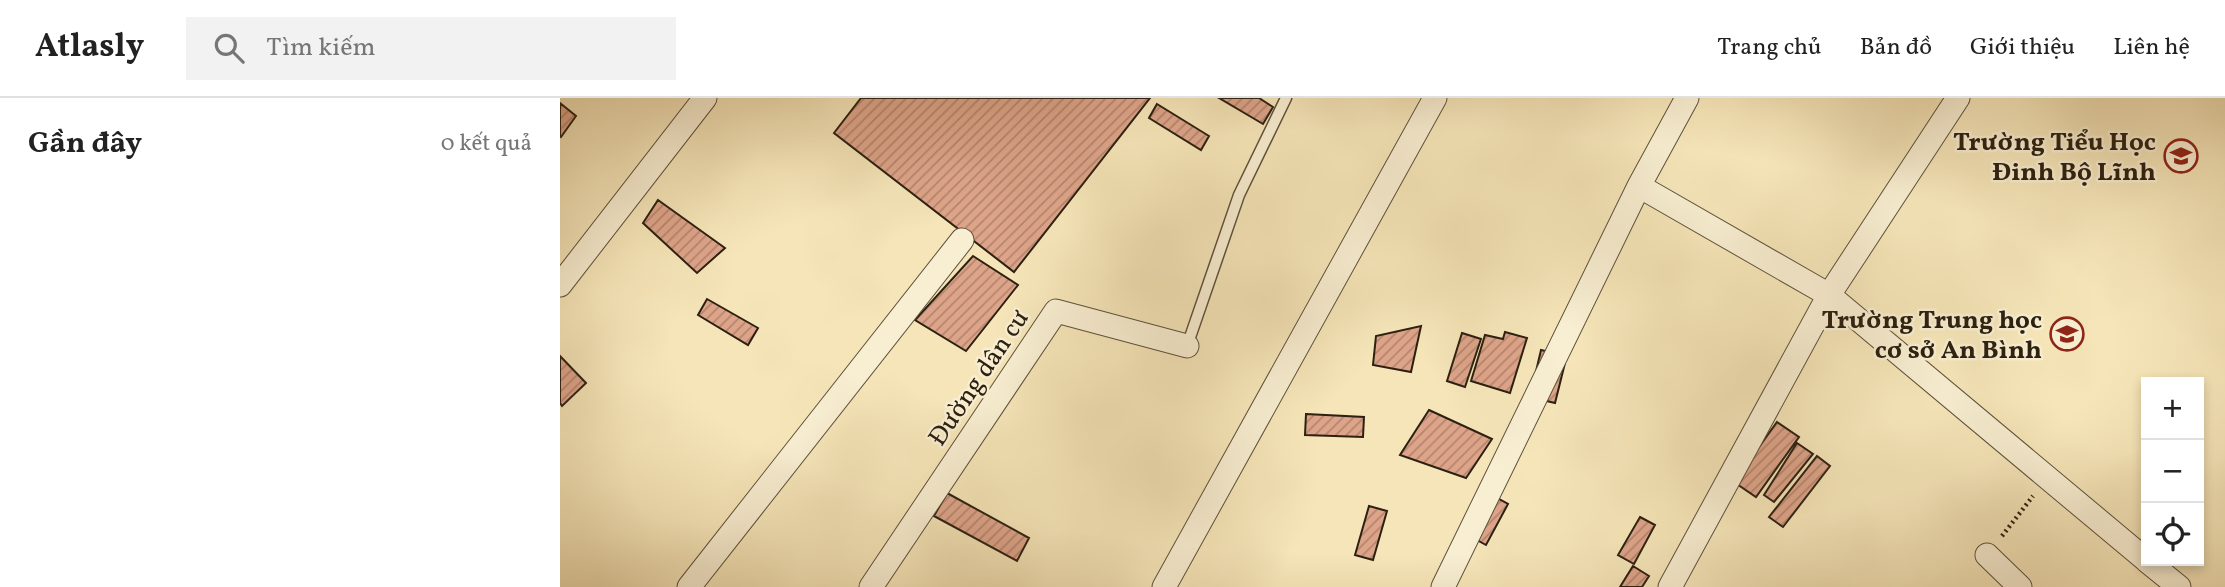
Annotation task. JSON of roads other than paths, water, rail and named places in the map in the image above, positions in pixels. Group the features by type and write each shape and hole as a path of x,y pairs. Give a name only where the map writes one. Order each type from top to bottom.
{"street":[{"path":"560,285 705,98"},
{"path":"1164,587 1435,98"},
{"path":"1443,587 1639,186 1687,98"},
{"path":"1670,587 1829,295 1958,98"},
{"path":"1639,186 1829,295 2141,555"},
{"path":"688,587 962,240"},
{"name":"Đường dân cư","path":"880,584 1056,311 1187,346"},
{"path":"1987,555 2020,587"},
{"path":"2154,566 2179,587"}],"lane":[{"path":"1187,346 1240,195 1286,98"}],"place":[{"name":"Trường Tiểu Học Đinh Bộ Lĩnh","path":"2181,156"},
{"name":"Trường Trung học cơ sở An Bình","path":"2067,334"}]}
